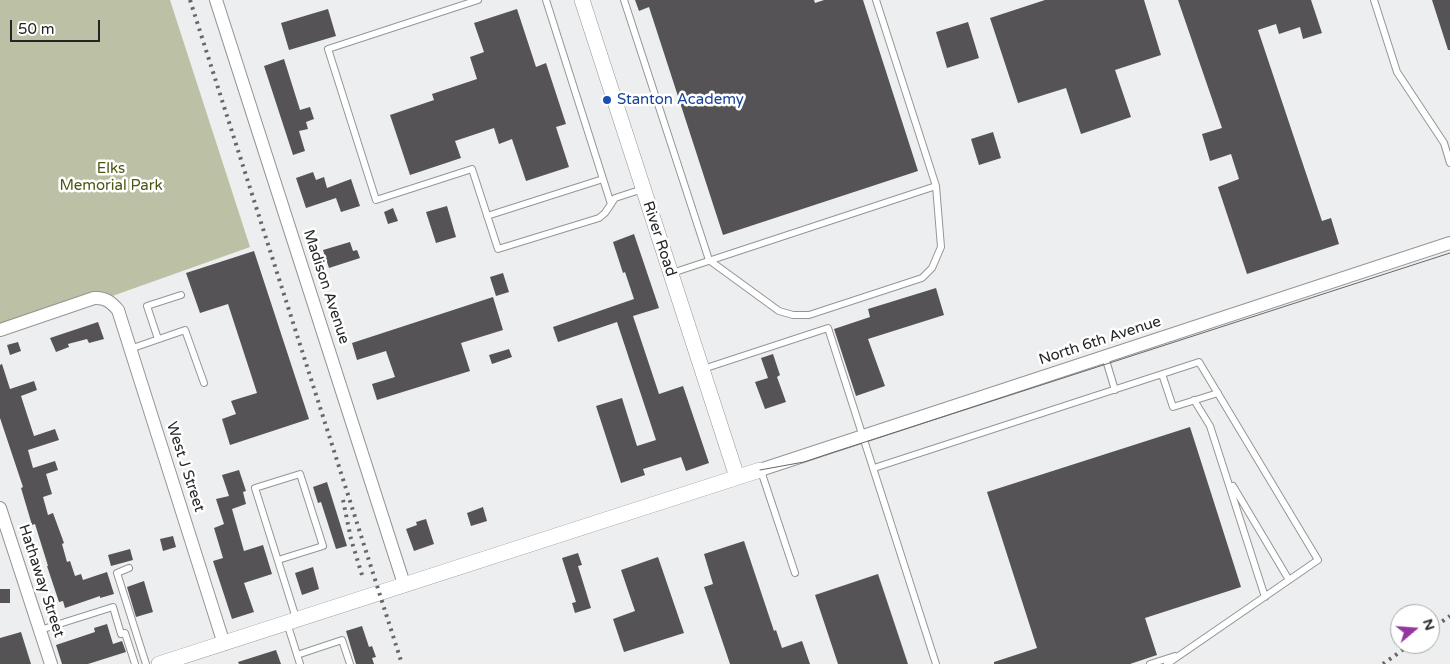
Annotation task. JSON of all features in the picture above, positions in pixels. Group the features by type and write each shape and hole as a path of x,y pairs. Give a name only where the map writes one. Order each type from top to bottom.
{"street":[{"name":"Madison Avenue","path":"216,0 404,584"},
{"name":"River Road","path":"582,0 737,477"},
{"name":"North 6th Avenue","path":"760,470 1450,243"},
{"name":"West J Street","path":"0,330 94,298 101,298 110,302 118,310 224,644"},
{"path":"159,664 760,470"},
{"name":"Hathaway Street","path":"0,508 51,664"}],"lane":[{"path":"478,0 328,49 376,200 472,169 498,249 599,218 605,213 615,198 643,189"},
{"path":"546,0 611,204"},
{"path":"624,0 709,260 779,311 793,315 809,315 922,278 932,268 941,248 936,186 876,0"},
{"path":"1374,0 1397,72 1444,143 1450,163"},
{"path":"487,216 603,179"},
{"path":"670,273 936,186"},
{"path":"158,339 147,306 181,295"},
{"path":"702,370 828,328 936,664"},
{"path":"130,349 185,330 204,383"},
{"path":"1105,356 1115,390"},
{"path":"874,468 1200,362 1318,560 1167,664"},
{"path":"1162,374 1173,407 1218,393"},
{"path":"1194,400 1210,426 1265,596"},
{"path":"760,470 795,573"},
{"path":"278,560 323,546 300,474 255,488 278,560 300,664"},
{"path":"1227,477 1289,580"},
{"path":"129,568 116,573 146,664"},
{"path":"40,630 113,607 122,634 126,633 136,664"},
{"path":"297,654 342,640 350,664"},
{"path":"1150,664 1182,654"}],"green space":[{"name":"Elks Memorial Park","path":"0,0 170,0 250,247 0,336"}],"building":[{"path":"635,0 814,0 815,3 824,0 863,0 918,171 723,235 649,7 639,11"},
{"path":"1045,0 1144,0 1161,55 1115,70 1131,117 1081,134 1066,88 1018,103 990,18"},
{"path":"1178,0 1311,0 1322,33 1303,39 1300,27 1279,34 1276,24 1258,30 1322,221 1331,218 1339,244 1247,274 1218,187 1239,179 1231,154 1210,161 1202,134 1222,128"},
{"path":"1432,0 1450,0 1450,50 1448,50"},
{"path":"328,9 336,36 289,50 281,23"},
{"path":"517,9 536,67 546,63 566,124 556,127 569,167 526,181 512,139 499,144 494,128 455,141 461,158 410,175 390,115 434,100 432,94 477,79 470,57 484,52 474,23"},
{"path":"968,22 979,58 947,68 936,32"},
{"path":"284,59 300,110 310,107 314,119 306,122 308,129 299,131 305,151 293,155 264,66"},
{"path":"993,132 1001,158 979,165 971,139"},
{"path":"313,172 316,180 324,177 327,188 351,179 360,206 341,212 336,198 306,208 296,178"},
{"path":"447,206 456,237 436,243 426,212"},
{"path":"393,208 398,221 388,224 384,212"},
{"path":"634,234 659,308 633,316 659,394 683,386 709,463 686,471 681,457 643,469 645,475 621,483 596,406 622,398 637,446 656,440 617,322 558,342 553,327 634,299 613,242"},
{"path":"350,242 353,251 357,250 360,258 329,268 323,250"},
{"path":"254,251 309,419 230,445 222,419 236,414 231,401 257,393 228,304 200,313 186,273"},
{"path":"503,273 509,292 496,296 490,277"},
{"path":"936,288 944,315 868,339 885,386 856,396 834,329 870,317 868,309"},
{"path":"493,297 503,330 461,343 470,371 377,400 372,384 395,377 386,351 357,360 352,343"},
{"path":"98,322 104,339 89,343 87,339 68,344 69,347 56,352 50,338"},
{"path":"18,342 21,351 10,355 7,345"},
{"path":"509,349 512,357 492,364 489,355"},
{"path":"773,354 780,375 777,377 786,402 765,409 755,382 768,378 761,358"},
{"path":"2,364 10,389 34,381 37,390 21,396 34,436 55,429 59,440 28,450 33,468 55,461 58,470 46,474 52,494 43,497 48,515 53,513 64,543 62,544 67,562 70,561 75,576 81,574 83,580 107,572 114,594 100,598 100,596 65,608 63,601 59,602 35,524 32,525 21,488 23,487 0,418 0,365"},
{"path":"1190,427 1241,587 1145,618 1157,655 1130,664 994,664 994,662 1037,648 987,492"},
{"path":"239,470 246,491 243,492 246,504 232,509 244,551 263,545 272,574 244,583 254,612 232,619 213,561 223,558 214,528 224,524 216,499 229,496 222,475"},
{"path":"327,482 347,546 336,549 321,502 318,503 313,487"},
{"path":"483,507 487,521 471,526 467,513"},
{"path":"426,519 434,544 414,551 406,529 417,525 416,522"},
{"path":"173,536 176,547 163,551 160,539"},
{"path":"744,541 774,631 776,630 782,648 802,641 810,664 730,664 704,587 713,584 704,554"},
{"path":"130,549 133,560 111,566 108,555"},
{"path":"578,553 582,565 578,566 591,608 575,613 572,603 576,602 562,558"},
{"path":"658,557 684,633 624,652 613,619 635,611 621,570"},
{"path":"313,567 319,589 302,595 295,573"},
{"path":"878,574 908,664 838,664 815,595"},
{"path":"144,581 153,612 136,617 127,587"},
{"path":"0,589 10,589 10,603 0,603"},
{"path":"107,624 113,644 122,641 126,652 88,664 62,664 56,645 95,632 94,628"},
{"path":"362,626 369,647 372,646 376,657 372,658 374,664 356,664 346,631"},
{"path":"21,632 31,664 0,664 0,638"},
{"path":"276,650 281,664 239,664 238,662"}],"tram line":[{"path":"760,470 804,462 1450,253"}],"railway":[{"path":"190,0 402,664"},
{"path":"343,500 351,539 362,575"},
{"path":"1440,623 1450,616"},
{"path":"1383,664 1397,654"}],"place":[{"name":"Stanton Academy","path":"607,100"}]}
